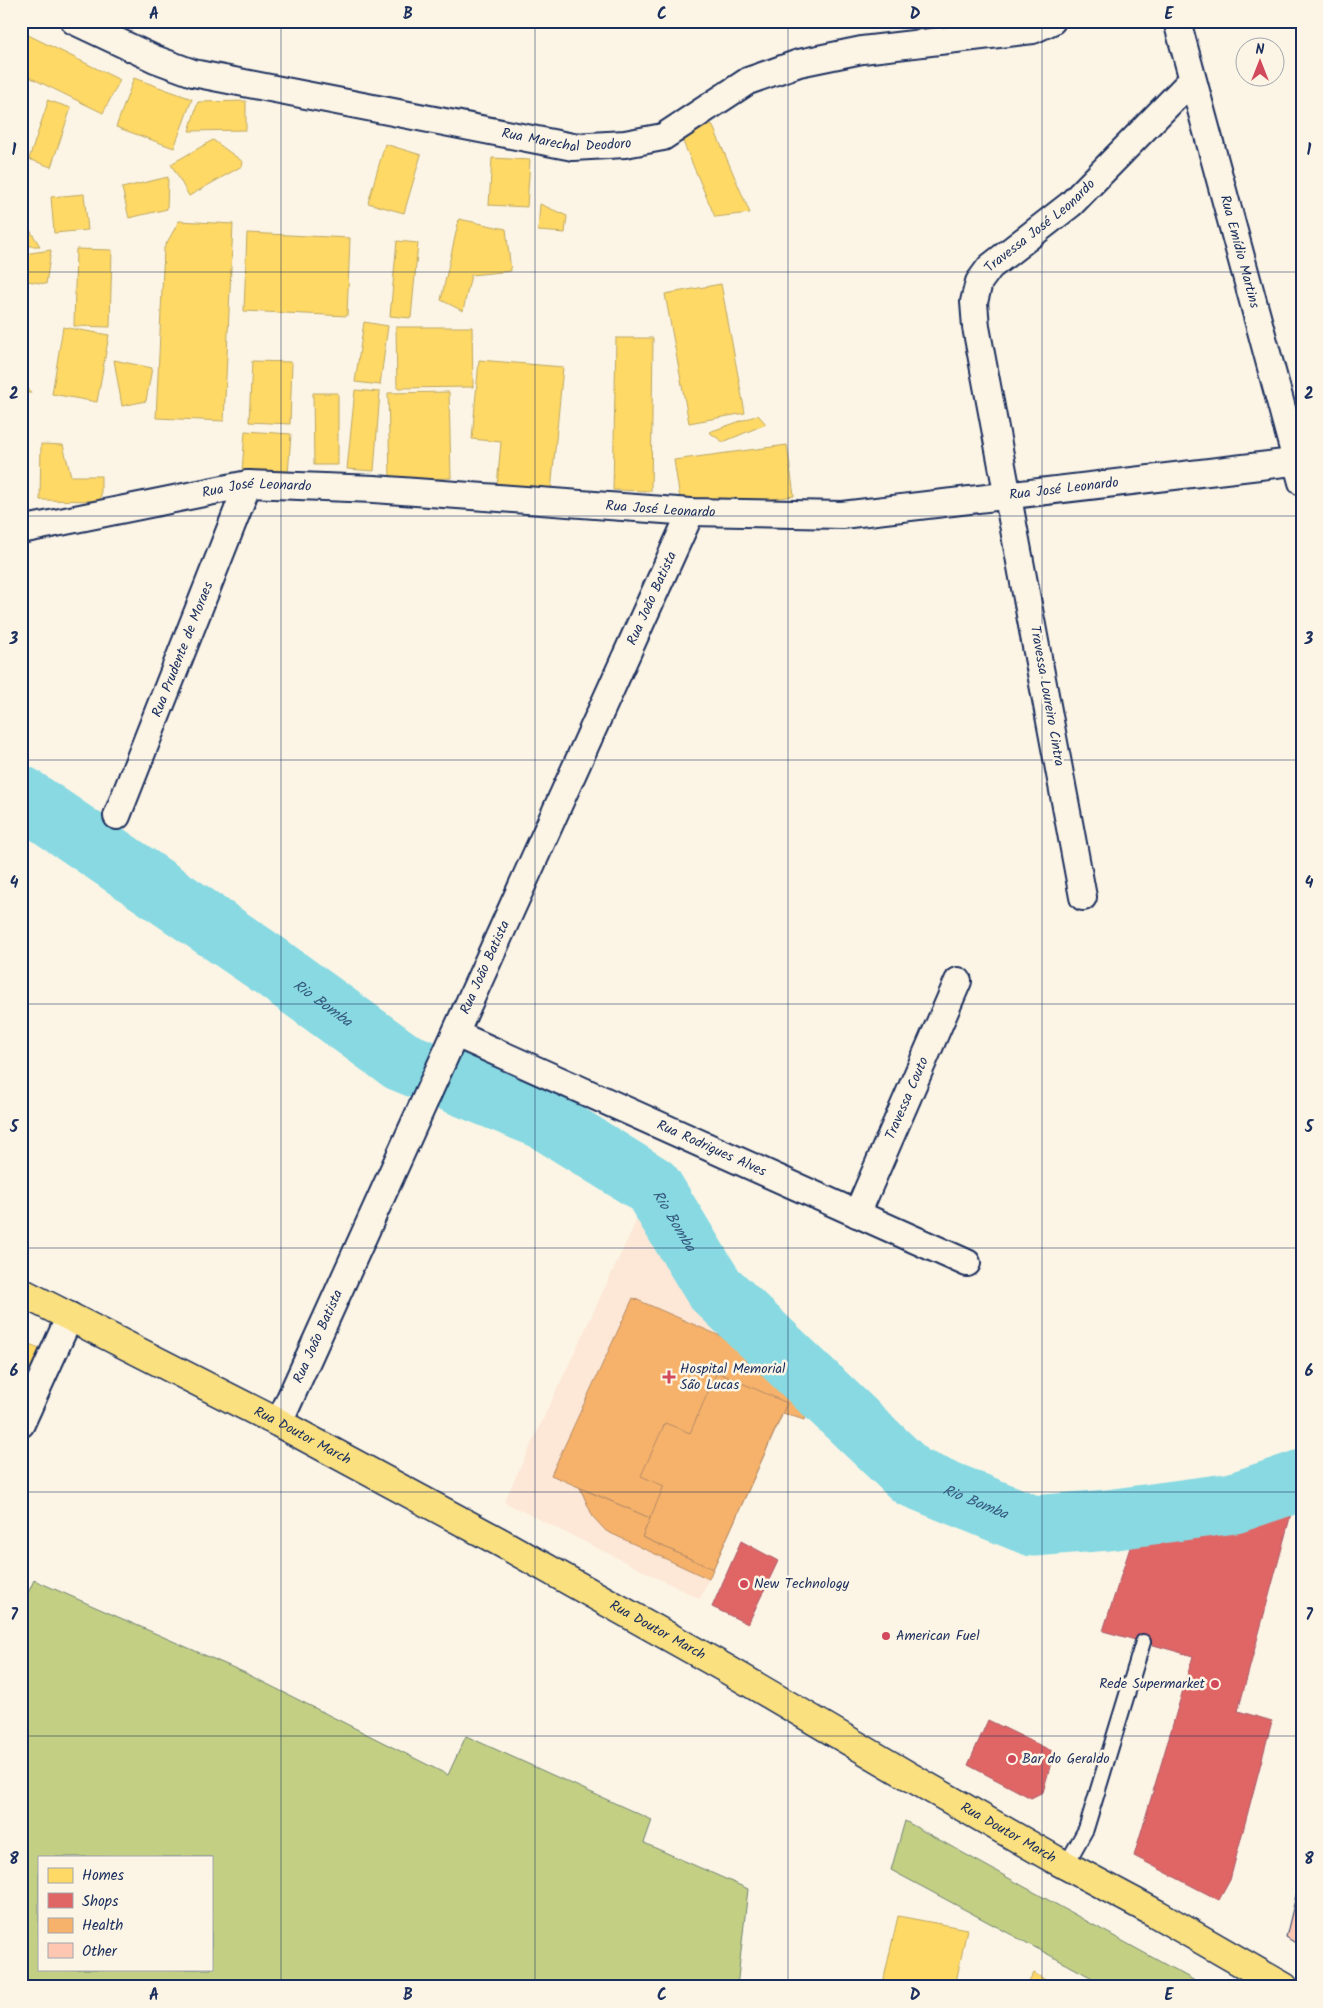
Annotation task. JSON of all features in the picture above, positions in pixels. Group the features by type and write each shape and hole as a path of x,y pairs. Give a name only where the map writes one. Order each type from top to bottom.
{"main road":[{"name":"Rua Doutor March","path":"21,1292 279,1423 723,1667 1066,1865 1166,1918 1284,1987"}],"street":[{"name":"Rua Marechal Deodoro","path":"74,21 155,60 193,73 573,147 625,144 663,137 748,81 799,63 862,50 1033,30 1052,21"},
{"name":"Rua Emídio Martins","path":"1177,21 1300,468"},
{"name":"Travessa José Leonardo","path":"1010,496 976,328 974,302 979,282 990,267 1071,204 1192,80"},
{"name":"Rua José Leonardo","path":"21,530 248,484 374,488 691,512 842,515 1010,496 1300,468"},
{"name":"Rua Prudente de Moraes","path":"117,816 248,484"},
{"name":"Travessa Loureiro Cintra","path":"1010,496 1083,897"},
{"name":"Rua João Batista","path":"279,1423 691,512"},
{"name":"Travessa Couto","path":"857,1214 958,981"},
{"name":"Rua Rodrigues Alves","path":"456,1034 967,1263"},
{"path":"21,1424 70,1316"}],"lane":[{"path":"1066,1865 1086,1829 1143,1642"}],"shaded area":[{"name":"Hospital Memorial São Lucas","path":"641,1211 698,1310 742,1345 808,1408 804,1420 783,1413 700,1599 504,1502"}],"green space":[{"path":"34,1580 243,1672 448,1775 466,1736 652,1820 644,1843 748,1889 737,1987 21,1987 21,1608"},
{"path":"905,1821 1206,1987 1109,1987 891,1870"}],"building: Homes":[{"path":"22,32 120,80 103,113 21,73"},
{"path":"134,78 192,99 174,148 116,127"},
{"path":"47,100 71,108 51,167 29,159"},
{"path":"246,101 246,130 189,131 198,102"},
{"path":"712,124 750,213 715,217 681,137"},
{"path":"213,140 243,162 242,166 189,196 171,164"},
{"path":"385,144 421,155 404,213 368,203"},
{"path":"492,158 530,160 527,207 489,205"},
{"path":"168,177 167,209 129,218 122,188"},
{"path":"84,194 88,230 54,233 51,197"},
{"path":"540,204 567,216 565,233 538,231"},
{"path":"21,216 40,246 21,246"},
{"path":"459,219 506,229 511,271 471,275 463,311 441,300"},
{"path":"179,221 233,224 224,421 156,418 164,248"},
{"path":"247,233 350,238 347,316 244,311"},
{"path":"397,241 418,243 411,318 390,316"},
{"path":"76,249 112,250 110,327 74,326"},
{"path":"51,250 46,284 21,280 24,254"},
{"path":"721,284 745,413 689,423 665,294"},
{"path":"364,322 388,326 380,385 355,382"},
{"path":"63,327 109,335 97,402 52,394"},
{"path":"396,327 472,327 473,387 397,388"},
{"path":"616,338 653,338 651,491 613,490"},
{"path":"114,360 152,368 146,401 122,406"},
{"path":"479,360 563,367 551,491 497,486 501,442 472,439"},
{"path":"252,361 292,362 290,424 249,422"},
{"path":"21,378 31,393 21,393"},
{"path":"355,390 380,392 374,471 347,469"},
{"path":"449,392 451,478 390,480 388,393"},
{"path":"313,393 338,393 338,465 314,465"},
{"path":"758,415 766,424 723,442 709,432"},
{"path":"245,431 291,434 288,475 242,472"},
{"path":"41,444 63,445 71,476 101,476 101,501 40,500"},
{"path":"787,445 794,496 682,512 674,460"},
{"path":"21,1341 42,1349 21,1400"},
{"path":"898,1916 967,1929 955,1987 882,1987"},
{"path":"1034,1973 1057,1987 1026,1987"}],"building: Shops":[{"name":"Rede Supermarket","path":"1298,1488 1238,1711 1272,1721 1230,1880 1219,1900 1134,1856 1193,1656 1103,1631 1136,1529 1236,1509"},
{"name":"New Technology","path":"741,1541 778,1561 748,1624 712,1607"},
{"name":"Bar do Geraldo","path":"988,1720 1054,1752 1043,1792 1031,1798 968,1765"}],"building: Health":[{"name":"Hospital Memorial São Lucas","path":"633,1298 741,1345 808,1408 804,1420 783,1413 713,1569 642,1537 650,1518 551,1475"},
{"path":"717,1372 787,1403 713,1569 642,1537 664,1486 641,1476 665,1423 690,1433"},
{"path":"580,1488 650,1518 642,1537 713,1569 709,1579 606,1531 593,1517"}],"building: Other":[{"path":"1302,1871 1302,1947 1286,1937"}],"waterway":[{"name":"Rio Bomba","path":"21,796 266,963 401,1061 544,1119 652,1186 714,1288 912,1477 1033,1526 1108,1520 1234,1503 1302,1480"}],"place":[{"name":"Hospital Memorial São Lucas","path":"669,1377"},
{"name":"New Technology","path":"744,1584"},
{"name":"American Fuel","path":"886,1636"},
{"name":"Rede Supermarket","path":"1215,1684"},
{"name":"Bar do Geraldo","path":"1012,1759"}]}
